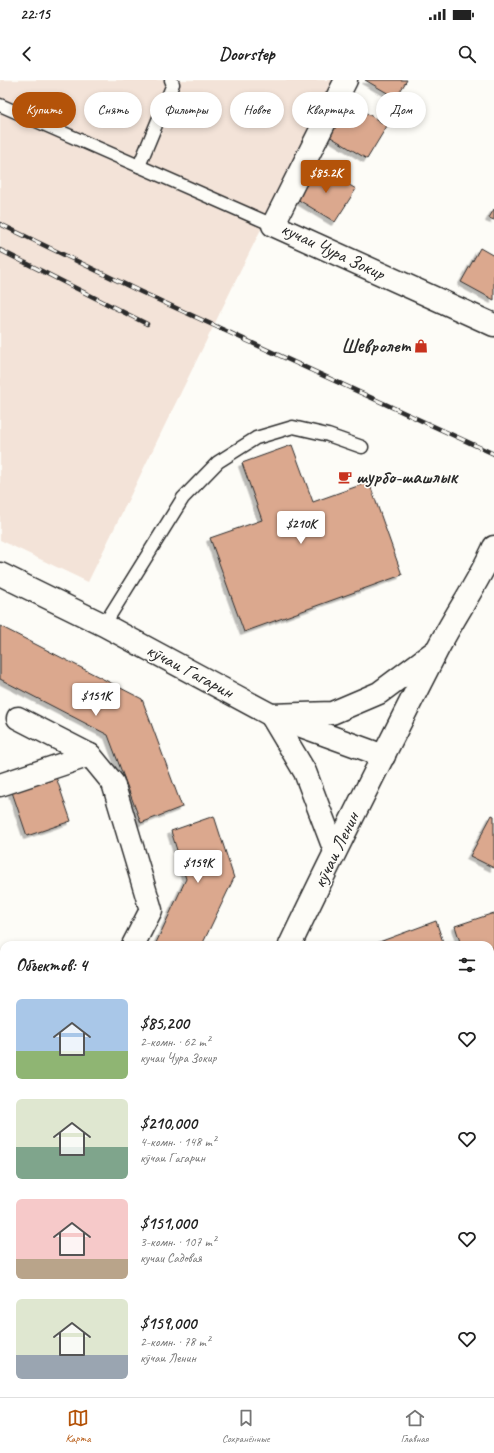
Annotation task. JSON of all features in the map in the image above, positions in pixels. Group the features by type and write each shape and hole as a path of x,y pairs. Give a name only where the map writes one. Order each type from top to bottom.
{"street":[{"name":"кучаи Чура Зокир","path":"346,80 273,225 494,325"},
{"name":"кӯчаи Ленин","path":"292,941 335,851 438,648 489,567 494,547"},
{"name":"кӯчаи Гагарин","path":"0,574 104,625 271,715 384,756"},
{"path":"335,851 305,772 271,715 332,713 379,693 438,648"},
{"path":"18,718 90,755 113,783 151,910 135,941"},
{"path":"0,785 90,755"}],"lane":[{"path":"139,166 173,84 171,80"},
{"path":"0,105 273,225"},
{"path":"104,625 183,498 218,462 256,438 293,426 362,448"}],"shaded area":[{"path":"0,80 334,80 328,92 292,92 292,128 310,128 88,582 0,540"}],"building":[{"path":"365,80 407,80 400,92 386,92"},
{"path":"368,114 376,119 376,128 386,128 367,159 329,136 334,128 368,128"},
{"path":"318,166 356,189 335,222 297,199"},
{"path":"494,209 494,220 489,218"},
{"path":"480,248 494,256 494,300 461,282"},
{"path":"292,445 313,502 369,482 402,575 244,632 210,538 262,520 242,463"},
{"path":"0,626 142,699 182,807 141,823 108,735 0,679"},
{"path":"56,777 71,821 27,836 12,792"},
{"path":"492,815 494,816 494,868 470,856"},
{"path":"214,816 234,878 204,941 157,941 186,879 171,831"},
{"path":"494,913 494,941 460,941 455,926"},
{"path":"436,921 443,941 382,941"}],"railway":[{"path":"0,224 141,292 494,454"},
{"path":"0,250 147,324"}],"place":[{"name":"Шевролет","path":"421,346"},
{"name":"шурбо-шашлык","path":"345,477"}]}
